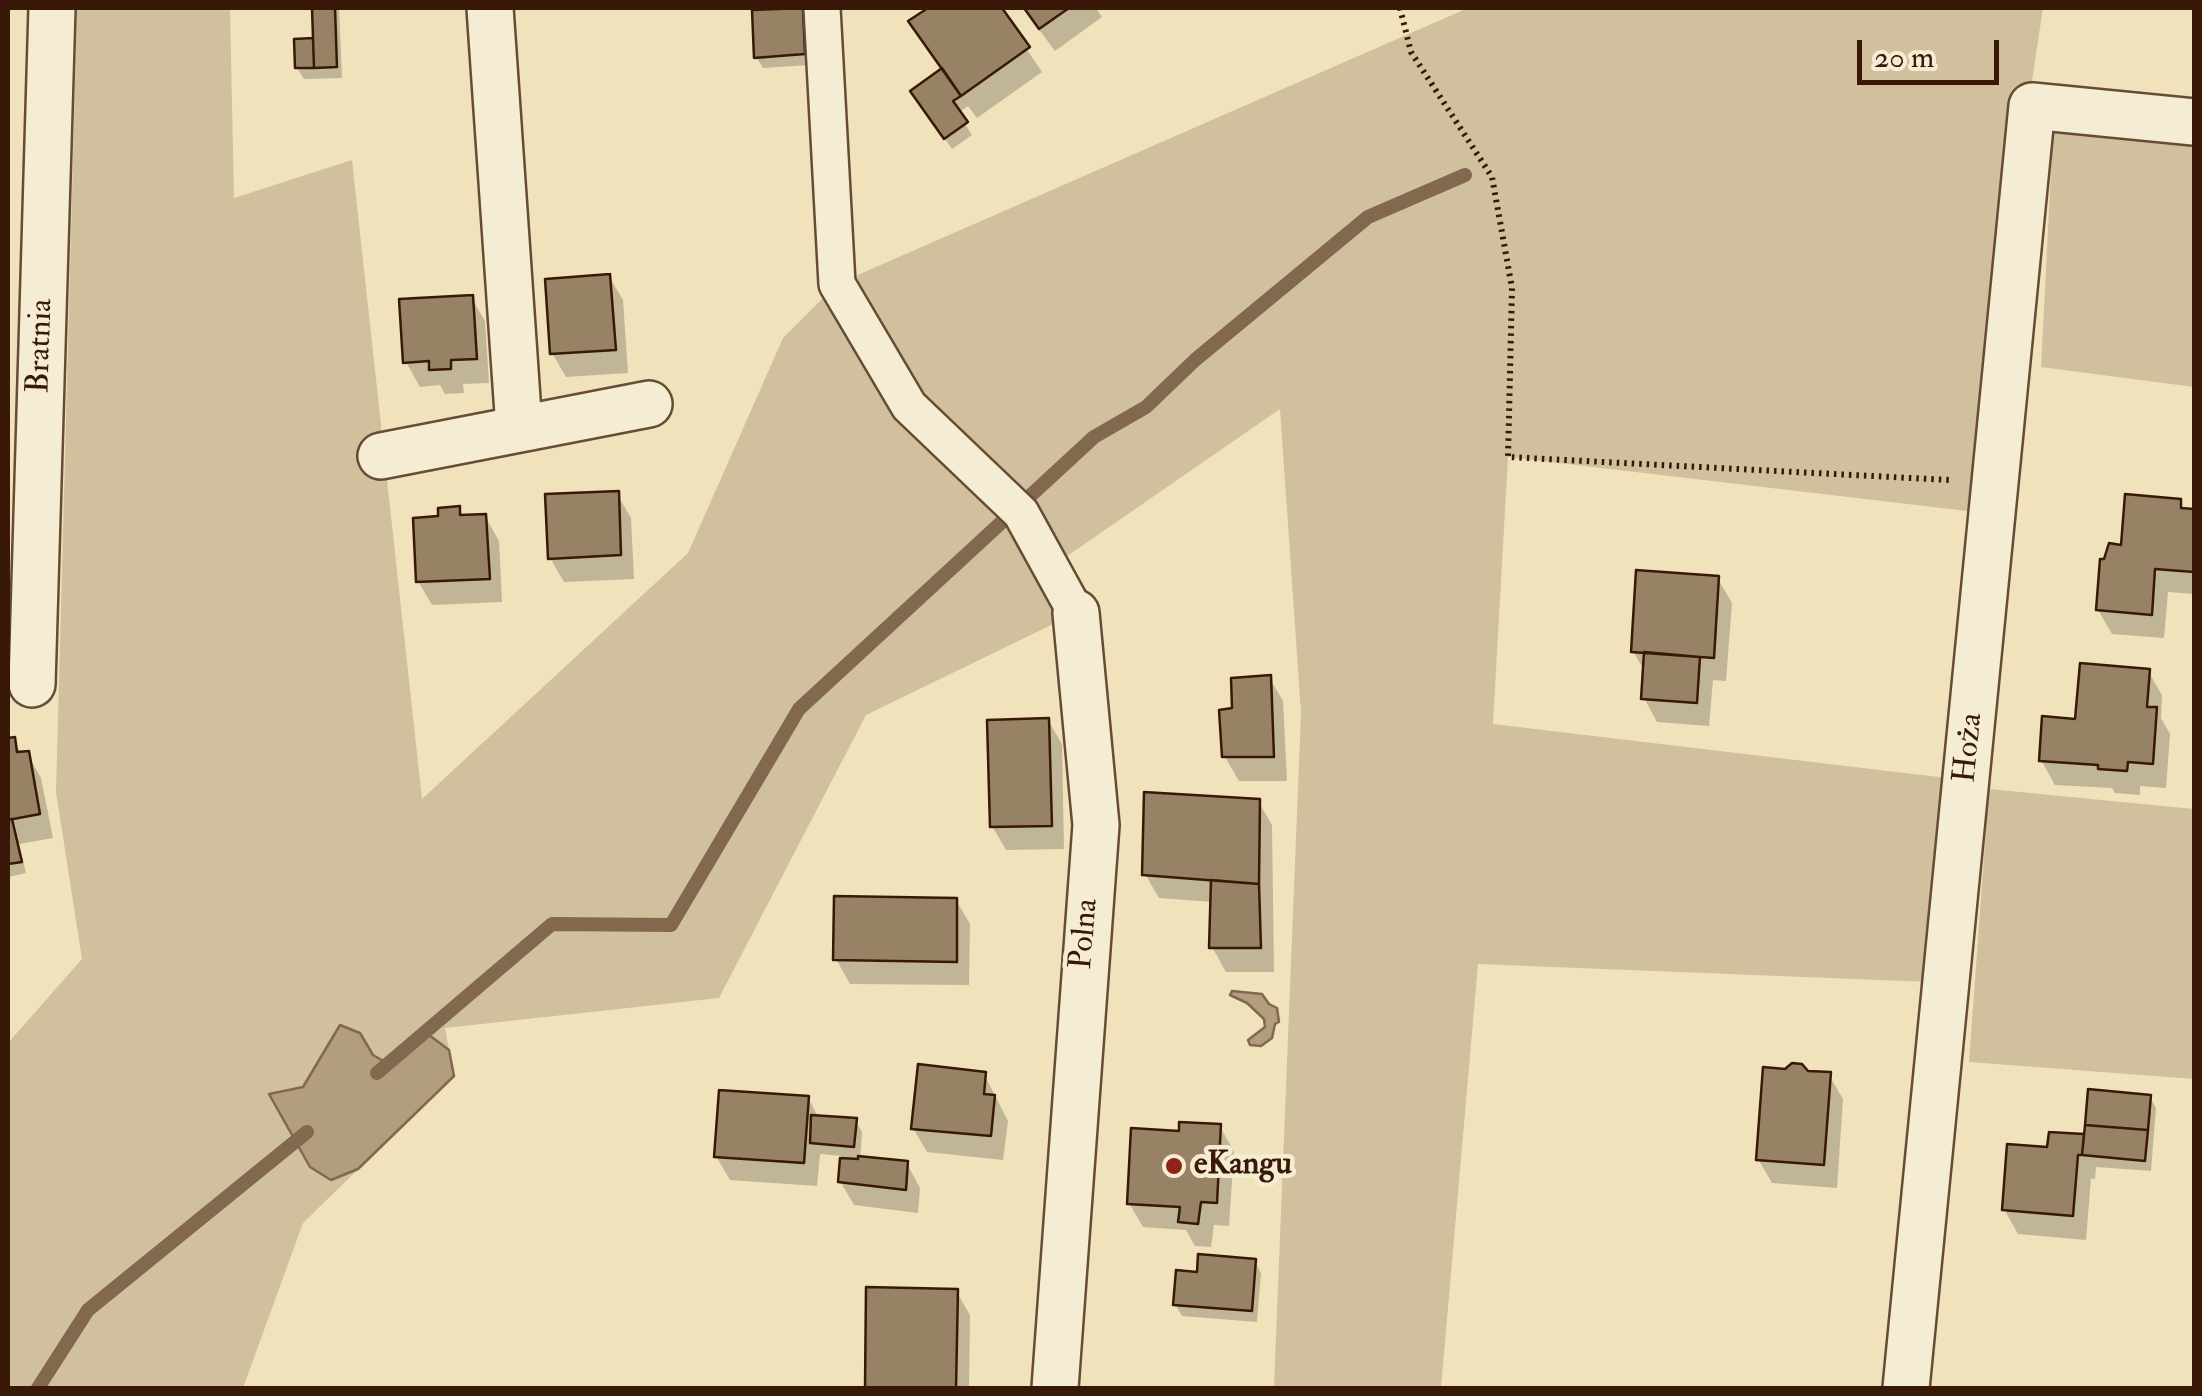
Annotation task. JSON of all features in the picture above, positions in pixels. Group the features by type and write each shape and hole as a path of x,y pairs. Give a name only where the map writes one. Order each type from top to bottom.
{"street":[{"name":"Bratnia","path":"32,684 52,8"},
{"path":"490,8 520,428"},
{"name":"Polna","path":"822,8 836,284 909,406 1014,506 1076,613 1096,824 1055,1388"},
{"name":"Hoża","path":"1906,1388 2032,106 2194,122"},
{"path":"381,456 648,404"}],"path":[{"path":"1400,8 1411,52 1492,177 1512,288 1508,457 1998,482"}],"shaded area":[{"path":"77,8 230,8 234,198 352,160 422,799 688,553 783,338 837,284 1468,8 2043,8 1967,511 1508,457 1493,724 1947,778 1929,982 1478,964 1441,1388 1274,1386 1301,713 1280,409 1060,561 1076,613 866,715 719,998 445,1028 454,1076 303,1223 243,1388 8,1388 8,1043 82,959 56,792"},
{"path":"2053,131 2194,144 2194,387 2041,367"},
{"path":"1989,789 2194,809 2194,1079 1969,1062"},
{"path":"1232,991 1262,994 1277,1008 1279,1022 1272,1038 1261,1046 1250,1045 1248,1040 1265,1027 1264,1019 1247,1003 1230,995"},
{"path":"340,1025 360,1033 373,1055 387,1063 429,1035 449,1050 454,1076 358,1169 331,1180 310,1167 269,1094 303,1087"}],"building":[{"path":"312,8 335,8 337,67 314,68"},
{"path":"803,8 805,54 754,58 752,10"},
{"path":"928,8 1002,8 1030,47 961,96 908,21"},
{"path":"1024,8 1069,8 1039,29"},
{"path":"313,38 314,68 295,68 294,39"},
{"path":"942,68 961,96 953,101 968,122 944,139 910,91"},
{"path":"610,274 616,350 550,354 545,279"},
{"path":"473,295 477,359 451,360 451,369 429,370 429,361 403,363 399,299"},
{"path":"619,491 621,555 548,559 545,494"},
{"path":"2125,494 2181,499 2181,508 2194,509 2194,572 2155,569 2152,615 2096,610 2100,559 2104,559 2109,543 2121,545"},
{"path":"460,506 460,515 486,514 490,579 416,582 413,518 438,516 438,508"},
{"path":"1636,570 1719,576 1714,658 1631,652"},
{"path":"1644,652 1700,657 1697,703 1641,699"},
{"path":"2080,663 2150,669 2147,707 2157,707 2153,764 2128,762 2127,771 2039,761 2042,716 2075,719"},
{"path":"1271,675 1274,757 1222,757 1219,710 1232,708 1231,678"},
{"path":"1049,718 1052,826 990,827 987,720"},
{"path":"15,737 17,752 29,751 40,814 8,820 8,738"},
{"path":"1144,792 1260,799 1259,884 1142,875"},
{"path":"12,819 22,862 8,864 8,820"},
{"path":"1211,880 1259,884 1261,948 1209,948"},
{"path":"834,896 957,898 957,962 833,960"},
{"path":"1792,1063 1802,1064 1808,1071 1831,1072 1824,1165 1756,1160 1763,1067 1785,1069"},
{"path":"918,1064 986,1072 984,1094 995,1095 991,1136 911,1129"},
{"path":"2088,1089 2151,1095 2148,1130 2085,1125"},
{"path":"719,1090 809,1096 804,1163 714,1157"},
{"path":"811,1115 857,1118 854,1147 810,1143"},
{"name":"eKangu","path":"1179,1122 1221,1124 1217,1203 1201,1202 1198,1224 1178,1222 1180,1207 1127,1204 1131,1128 1179,1131"},
{"path":"2085,1125 2148,1130 2145,1161 2082,1155"},
{"path":"2049,1132 2084,1134 2082,1155 2078,1155 2073,1216 2002,1210 2007,1144 2047,1147"},
{"path":"840,1158 908,1161 906,1190 838,1182"},
{"path":"1198,1254 1256,1259 1252,1311 1173,1305 1176,1270 1197,1272"},
{"path":"866,1287 958,1289 956,1388 865,1388"}],"waterway":[{"path":"377,1073 552,924 671,925 799,709 1094,437 1146,407 1195,360 1368,217 1465,175"},
{"path":"38,1388 88,1310 307,1132"}],"place":[{"name":"eKangu","path":"1174,1166"}]}
